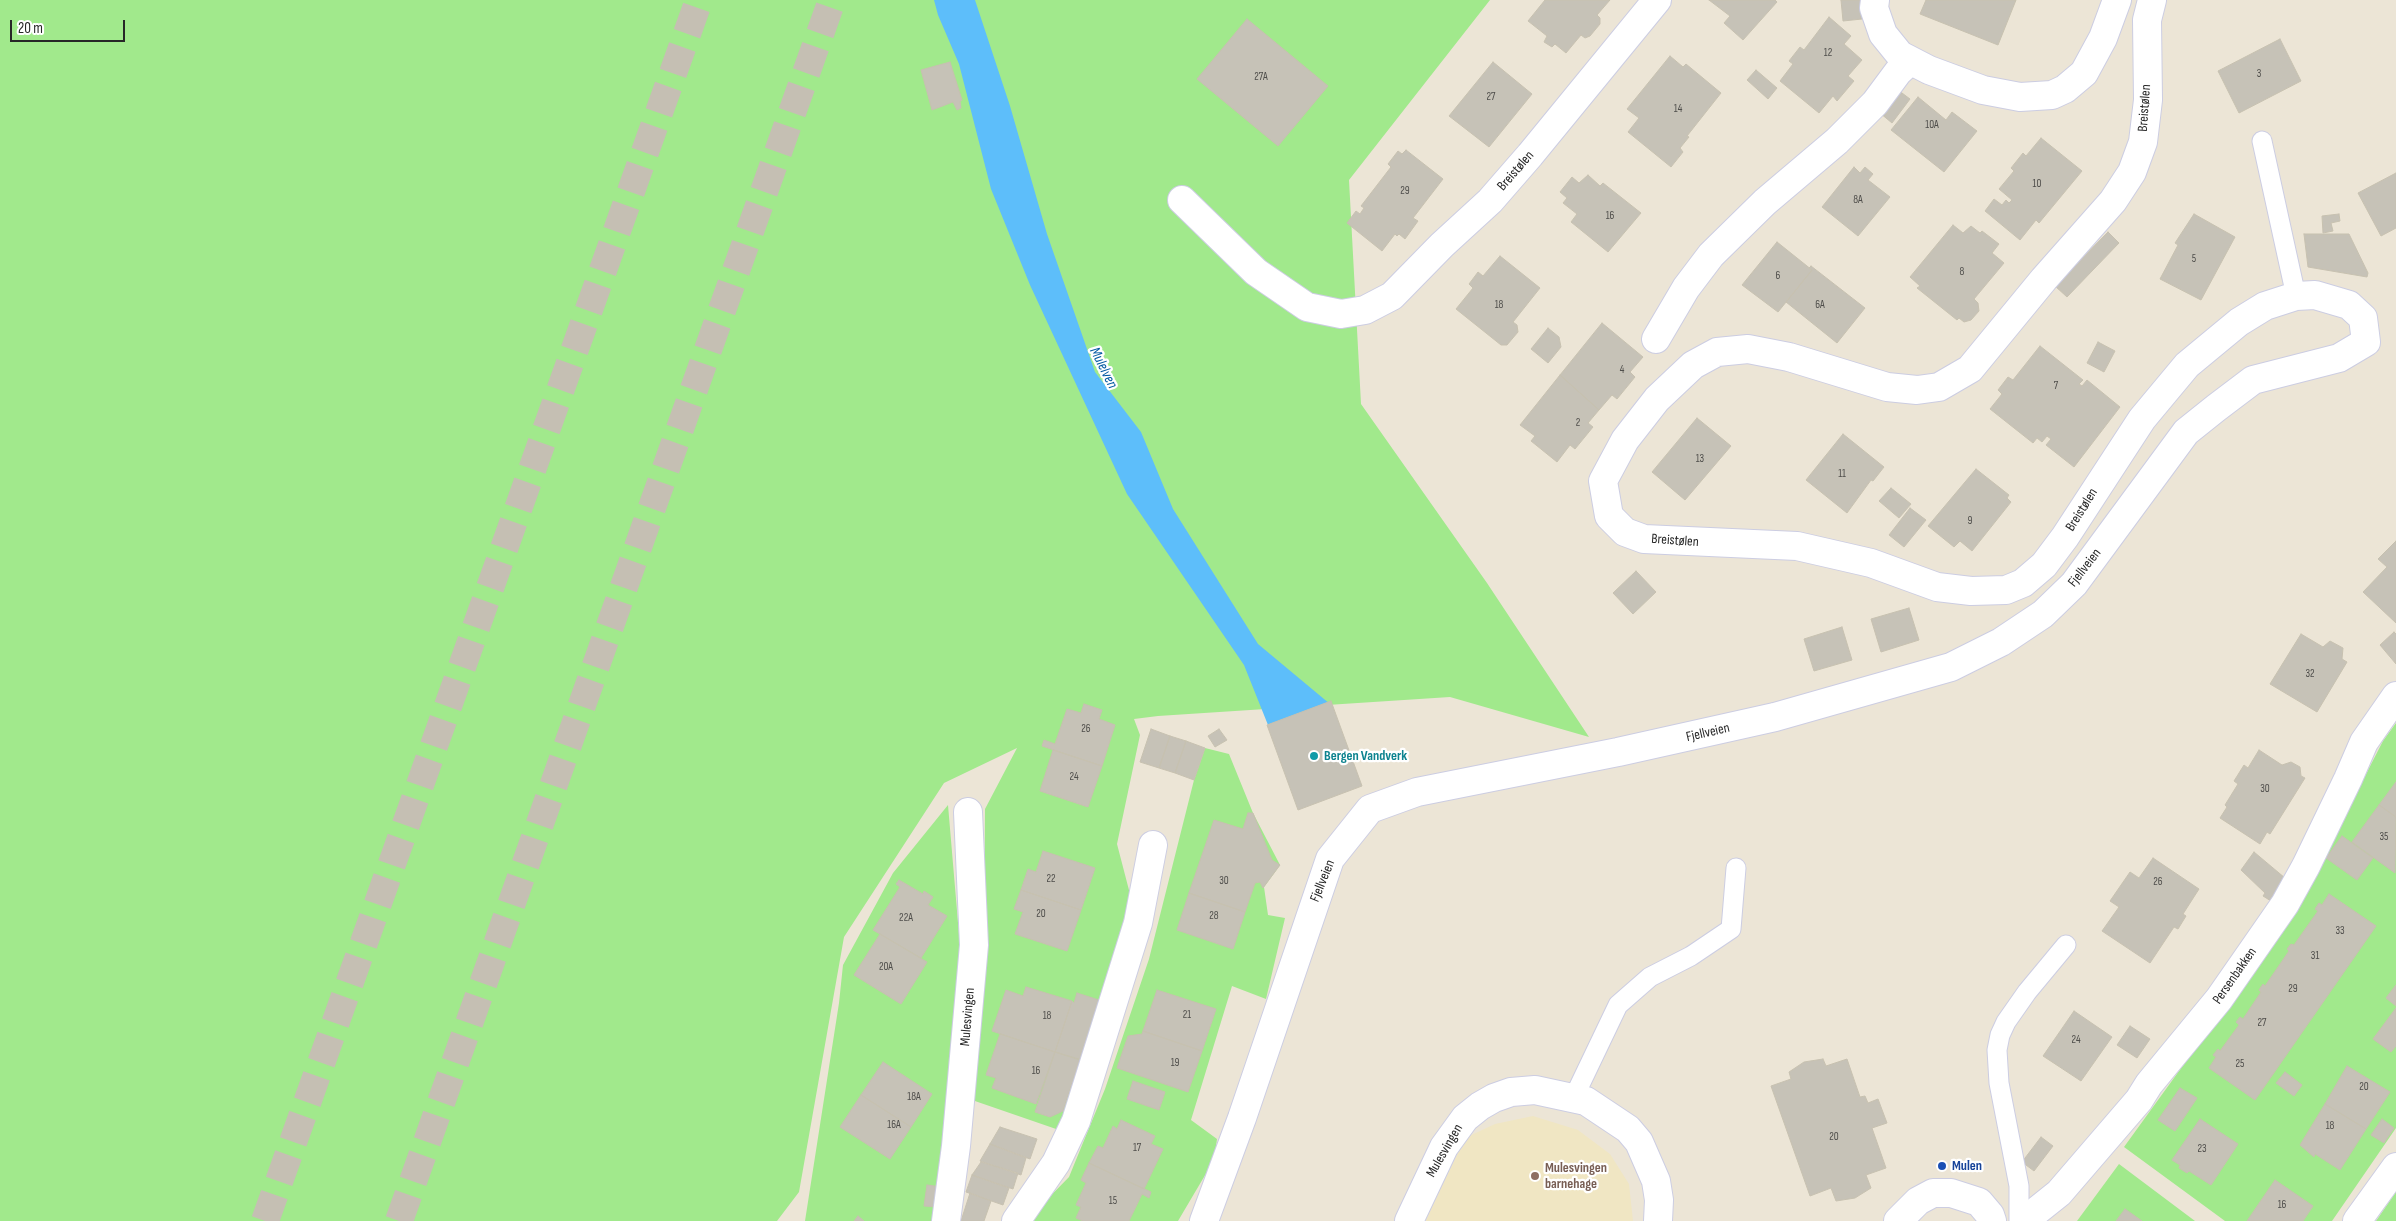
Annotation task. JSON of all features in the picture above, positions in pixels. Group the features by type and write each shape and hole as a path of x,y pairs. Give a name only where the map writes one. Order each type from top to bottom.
{"street":[{"name":"Breistølen","path":"1182,200 1256,272 1308,307 1341,314 1365,310 1392,296 1442,245 1498,193 1657,0"},
{"path":"1875,0 1874,8 1883,34 1900,55 1929,70 1983,90 2020,97 2052,95 2065,88 2084,73 2103,38 2117,0"},
{"name":"Breistølen","path":"2152,0 2147,20 2148,100 2143,142 2132,172 2113,201 2044,279 1970,369 1939,387 1917,390 1887,387 1788,357 1748,349 1716,352 1693,365 1657,399 1625,440 1603,481 1609,516 1626,532 1644,539 1797,546 1871,563 1937,587 1971,592 2006,590 2023,583 2044,566 2142,420 2187,365 2239,322 2265,306 2296,296 2315,295 2349,305 2363,318 2366,342"},
{"path":"1656,339 1686,288 1712,255 1765,202 1837,141 1875,103 1898,72 1910,61"},
{"name":"Fjellveien","path":"1204,1221 1242,1118 1330,859 1370,809 1417,792 1644,747 1767,719 1841,700 1951,667 2001,642 2043,614 2074,584 2186,432 2216,408 2253,380 2339,358 2366,342"},
{"name":"Persenbakken","path":"2024,1221 2059,1193 2139,1100 2149,1084 2219,999 2285,904 2327,823 2364,742 2396,696"},
{"name":"Mulesvingen","path":"946,1221 956,1146 974,945 968,812"},
{"path":"1016,1221 1056,1163 1076,1121 1138,923 1153,845"},
{"name":"Mulesvingen","path":"1409,1221 1444,1148 1465,1118 1480,1106 1511,1092 1535,1090 1586,1101 1628,1129 1639,1142 1656,1181 1659,1200 1658,1221"},
{"path":"2357,1221 2396,1167"},
{"path":"1898,1221 1918,1201 1933,1193 1951,1193 1978,1202 1990,1215 1992,1221"}],"lane":[{"path":"2262,141 2296,296"},
{"path":"1574,1097 1618,1005 1650,977 1691,956 1732,929 1736,868"},
{"path":"2018,1221 2019,1186 1999,1083 1997,1050 2000,1035 2023,998 2066,945"}],"shaded area":[{"name":"Mulesvingen barnehage","path":"1533,1116 1578,1130 1610,1154 1629,1184 1633,1221 1425,1221 1465,1138 1495,1124"}],"green space":[{"path":"0,0 1490,0 1349,180 1361,404 1487,583 1589,737 1450,697 1134,719 1140,735 1117,844 1130,894 1107,988 1059,1130 972,1100 984,967 985,809 1017,748 944,783 844,937 799,1192 777,1221 0,1221"},
{"path":"2396,723 2396,1128 2332,1221 2225,1221 2124,1147 2229,1002 2307,889 2383,741"},
{"path":"1205,748 1229,754 1253,813 1280,865 1264,887 1268,915 1285,918 1266,999 1232,986 1191,1120 1217,1139 1214,1160 1178,1221 1026,1221 1069,1177 1105,1089 1149,959 1194,780"},
{"path":"948,805 960,946 955,1069 937,1221 805,1221 839,1003 843,965 893,873"},
{"path":"2119,1164 2195,1221 2077,1221"},
{"path":"2396,1192 2396,1221 2376,1221"}],"water":[{"path":"934,0 975,0 1010,106 1047,234 1095,372 1141,432 1173,509 1258,644 1330,704 1268,725 1244,665 1127,494 1030,285 991,189 959,64 938,15"}],"building":[{"path":"1545,0 1610,0 1597,15 1600,18 1600,24 1590,36 1585,38 1581,35 1566,53 1555,44 1552,47 1544,42 1547,36 1528,21"},
{"path":"1709,0 1775,0 1777,2 1743,40 1724,23 1730,16"},
{"path":"1841,0 1861,0 1862,19 1843,21"},
{"path":"1926,0 2016,0 1998,45 1920,14"},
{"path":"1829,17 1851,36 1844,44 1862,60 1848,76 1854,81 1837,101 1833,96 1819,113 1780,81 1793,64 1789,61 1800,47 1804,50"},
{"path":"1247,19 1328,86 1278,146 1197,79"},
{"path":"2280,39 2301,81 2239,113 2218,71"},
{"path":"1670,56 1683,67 1686,64 1721,93 1687,136 1689,137 1680,148 1683,152 1671,167 1628,132 1639,118 1627,109"},
{"path":"950,62 962,100 960,101 961,108 957,110 953,102 932,110 921,70"},
{"path":"1493,62 1532,94 1489,147 1449,116"},
{"path":"1756,70 1777,88 1768,99 1747,80"},
{"path":"1898,90 1910,99 1892,123 1880,113"},
{"path":"1918,97 1946,120 1952,112 1977,131 1944,172 1891,130"},
{"path":"2041,138 2082,171 2039,223 2036,220 2020,240 1985,211 1994,199 2002,205 2006,200 2009,203 2012,200 1999,189 2014,171 2011,168 2023,153 2026,156"},
{"path":"1406,150 1443,179 1413,218 1418,221 1405,239 1399,234 1397,236 1395,234 1382,251 1347,223 1356,211 1360,214 1364,208 1361,206 1391,167 1388,164 1398,151 1402,154"},
{"path":"1854,167 1860,173 1865,167 1873,174 1868,180 1890,197 1858,236 1822,207"},
{"path":"2396,173 2396,228 2381,236 2358,193"},
{"path":"1588,175 1600,186 1603,183 1641,213 1608,252 1571,222 1577,214 1563,203 1567,198 1560,192 1572,177 1579,183"},
{"path":"2194,214 2235,237 2201,300 2160,279 2178,245 2175,243"},
{"path":"2339,214 2340,221 2331,223 2333,231 2323,233 2322,216"},
{"path":"1953,225 1963,233 1971,226 1980,233 1982,231 1999,244 1992,253 2004,263 1974,299 1978,303 1979,311 1971,320 1964,322 1959,318 1957,320 1917,288 1920,286 1910,277"},
{"path":"2108,232 2119,243 2067,297 2055,286"},
{"path":"2304,234 2349,234 2368,273 2367,277 2308,267"},
{"path":"1777,242 1812,270 1778,312 1742,285"},
{"path":"1500,256 1540,288 1513,322 1517,325 1518,332 1507,345 1501,345 1456,309 1473,288 1469,284 1478,272 1483,276"},
{"path":"1811,266 1865,308 1837,343 1786,302 1812,270 1809,268"},
{"path":"1602,323 1643,357 1630,372 1635,377 1617,399 1612,395 1599,410 1560,375"},
{"path":"1548,328 1559,337 1561,347 1548,363 1531,349"},
{"path":"2098,342 2115,351 2104,372 2087,363"},
{"path":"2040,346 2083,380 2079,384 2082,386 2087,380 2120,407 2074,467 2046,445 2051,439 2047,436 2042,442 2037,438 2033,443 1990,409 2002,394 1998,390 2008,377 2013,380"},
{"path":"1560,375 1599,410 1588,423 1593,427 1575,449 1570,445 1557,462 1531,441 1535,436 1520,425"},
{"path":"1697,418 1731,446 1685,500 1652,472"},
{"path":"1843,434 1884,467 1873,481 1871,480 1847,513 1806,480"},
{"path":"1976,469 2009,495 2007,498 2011,502 1972,551 1960,541 1954,547 1928,526"},
{"path":"1891,488 1911,504 1899,518 1879,501"},
{"path":"1910,508 1926,520 1904,547 1889,535"},
{"path":"2396,541 2396,623 2363,592 2387,567 2378,559"},
{"path":"1636,571 1656,592 1633,614 1613,593"},
{"path":"1909,608 1919,640 1881,652 1871,619"},
{"path":"1842,627 1852,660 1814,671 1804,639"},
{"path":"2394,632 2396,634 2396,664 2380,645"},
{"path":"2301,634 2323,647 2330,641 2343,648 2342,659 2347,662 2317,712 2270,684"},
{"name":"Bergen Vandverk","path":"1331,701 1362,786 1298,810 1267,725"},
{"path":"1084,704 1102,710 1099,719 1115,725 1102,766 1042,746 1044,740 1055,744 1067,709 1081,713"},
{"path":"1151,729 1170,736 1159,768 1140,762"},
{"path":"1219,729 1227,740 1215,747 1208,736"},
{"path":"1170,736 1186,741 1175,773 1159,768"},
{"path":"1186,741 1205,748 1194,780 1175,773"},
{"path":"1053,750 1102,766 1088,807 1040,791"},
{"path":"2259,750 2282,765 2291,762 2300,767 2301,776 2305,778 2270,834 2267,832 2260,844 2220,818 2227,807 2225,805 2238,784 2234,781 2244,765 2248,768"},
{"path":"2396,782 2396,817 2379,805"},
{"path":"2379,805 2396,817 2395,873 2352,842"},
{"path":"1248,813 1253,813 1272,860 1280,865 1263,888 1260,882 1255,883 1245,912 1189,893 1214,820 1243,829"},
{"path":"2342,836 2373,858 2357,880 2326,858"},
{"path":"1043,851 1095,868 1081,910 1021,890 1028,869 1036,872"},
{"path":"2254,852 2285,878 2271,901 2263,896 2265,893 2241,870"},
{"path":"2153,858 2199,889 2183,914 2186,916 2178,929 2174,927 2150,963 2102,931 2119,907 2110,901 2130,872 2139,878"},
{"path":"899,880 923,894 924,891 933,897 928,905 947,916 921,958 873,930 900,887 896,884"},
{"path":"1021,890 1081,910 1067,951 1015,934 1023,912 1014,909"},
{"path":"1189,893 1245,912 1233,949 1177,930"},
{"path":"2329,894 2376,926 2255,1100 2209,1068 2216,1057 2213,1055 2218,1049 2220,1051 2239,1025 2236,1022 2240,1017 2243,1019 2261,992 2259,990 2263,984 2265,986 2289,951 2287,949 2291,944 2294,945 2318,911 2315,909 2319,903 2322,905"},
{"path":"880,934 927,962 901,1004 854,975"},
{"path":"2396,985 2396,1006 2386,998"},
{"path":"1026,987 1072,1001 1055,1052 992,1031 1006,990 1023,996"},
{"path":"1157,990 1216,1009 1202,1051 1143,1031"},
{"path":"1077,993 1102,1001 1082,1060 1055,1052 1072,1001 1074,1003"},
{"path":"2396,1008 2396,1046 2391,1052 2373,1039"},
{"path":"2074,1011 2112,1037 2081,1081 2043,1056"},
{"path":"2130,1026 2150,1039 2137,1058 2117,1045"},
{"path":"1143,1031 1202,1051 1188,1092 1117,1068 1128,1036 1142,1034"},
{"path":"1000,1034 1055,1052 1036,1104 992,1088 996,1078 986,1075"},
{"path":"1055,1052 1080,1060 1063,1111 1050,1117 1035,1112"},
{"path":"1823,1059 1826,1066 1847,1059 1860,1097 1865,1096 1868,1103 1878,1099 1887,1123 1872,1128 1886,1168 1866,1175 1871,1188 1855,1198 1836,1201 1831,1188 1810,1196 1771,1086 1791,1079 1789,1072 1804,1062"},
{"path":"883,1062 932,1094 911,1127 861,1095"},
{"path":"2347,1066 2390,1092 2366,1129 2325,1104"},
{"path":"2285,1072 2302,1085 2294,1096 2276,1083"},
{"path":"1133,1081 1165,1092 1159,1110 1127,1099"},
{"path":"2180,1088 2197,1098 2175,1131 2158,1120"},
{"path":"861,1095 911,1127 890,1159 840,1127"},
{"path":"2325,1104 2366,1129 2340,1170 2315,1154 2314,1157 2300,1145"},
{"path":"2200,1119 2238,1144 2211,1185 2189,1171 2187,1173 2179,1168 2180,1165 2172,1160"},
{"path":"2382,1119 2394,1128 2384,1143 2371,1135"},
{"path":"1121,1120 1155,1136 1151,1144 1163,1149 1144,1189 1089,1163 1098,1146 1103,1148 1113,1126 1117,1129"},
{"path":"1000,1127 1037,1139 1030,1159 990,1144"},
{"path":"2041,1137 2053,1146 2034,1171 2022,1162"},
{"path":"990,1144 1026,1158 1021,1175 980,1161"},
{"path":"981,1162 1018,1173 1013,1189 972,1175"},
{"path":"1089,1163 1151,1192 1149,1198 1142,1194 1129,1221 1083,1221 1076,1218 1081,1207 1076,1205 1086,1183 1081,1180"},
{"path":"972,1175 1009,1188 1003,1205 966,1192"},
{"path":"2275,1180 2313,1206 2303,1221 2247,1221"},
{"path":"927,1185 942,1187 938,1207 924,1206"},
{"path":"970,1193 991,1201 984,1221 961,1221"},
{"path":"2125,1209 2142,1221 2116,1221"},
{"path":"858,1216 864,1221 854,1221"}],"tunnel":[{"path":"265,1221 699,0"},
{"path":"399,1221 832,0"}],"place":[{"name":"Bergen Vandverk","path":"1314,756"},
{"name":"Mulen","path":"1942,1166"},
{"name":"Mulesvingen barnehage","path":"1535,1176"}],"water label":[{"name":"Mulelven","path":"1103,368"}]}
